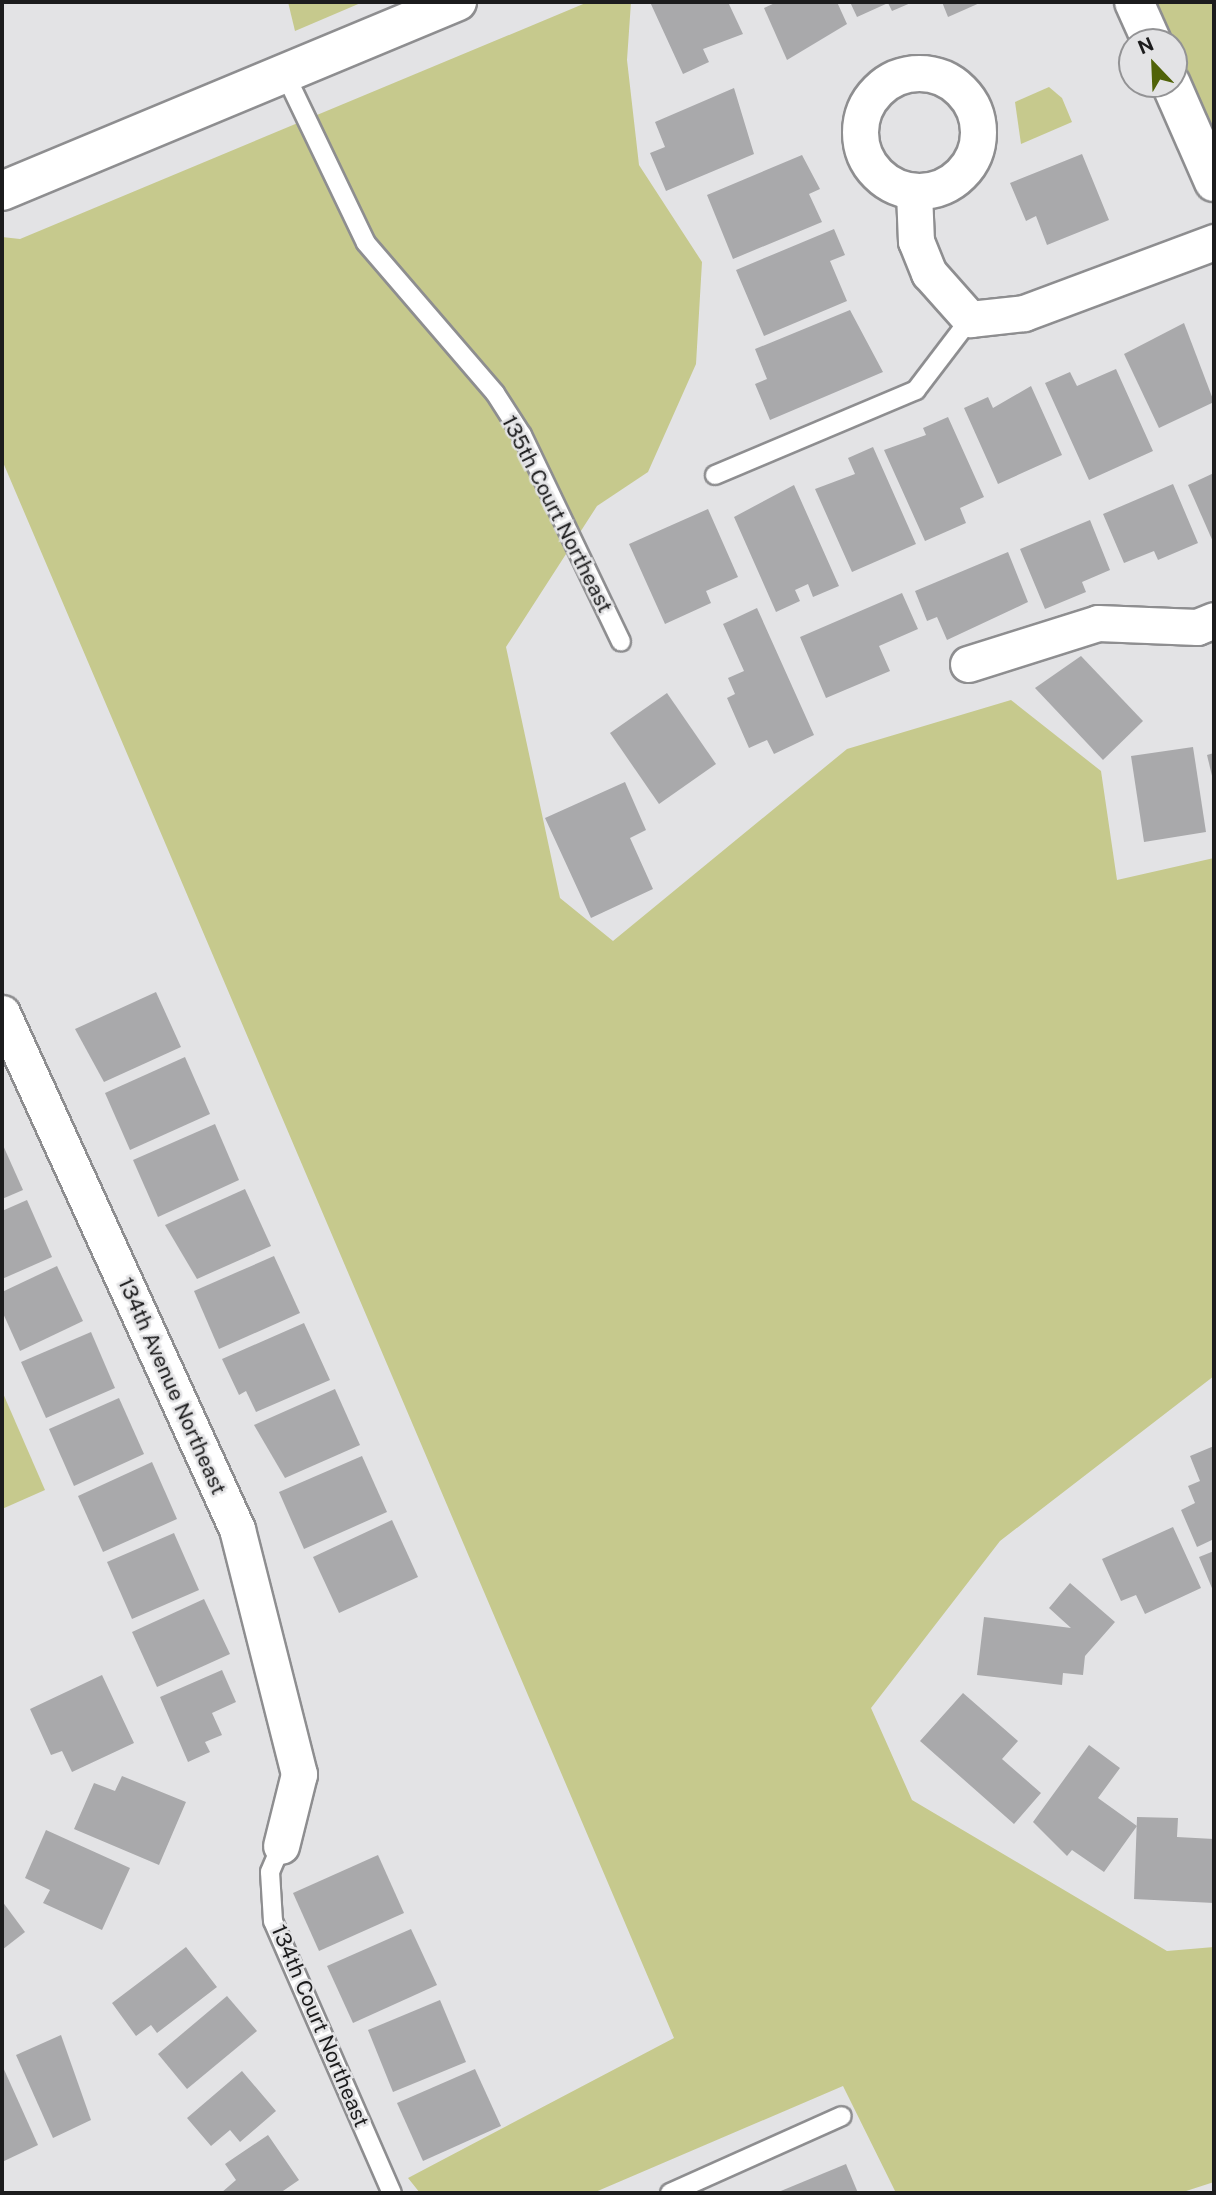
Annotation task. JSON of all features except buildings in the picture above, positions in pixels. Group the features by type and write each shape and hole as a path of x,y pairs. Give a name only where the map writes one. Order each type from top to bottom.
{"street":[{"path":"2,191 457,2"},
{"path":"1134,2 1146,28"},
{"path":"1177,98 1214,182"},
{"path":"914,192 916,241 929,273 970,319 1024,313 1214,242"},
{"path":"968,664 1098,623 1197,627 1214,620"},
{"name":"134th Avenue Northeast","path":"2,1013 237,1529 299,1774"},
{"name":"134th Court Northeast","path":"281,1846 299,1774"}],"lane":[{"name":"135th Court Northeast","path":"285,74 366,243 495,393 522,435 621,642"},
{"path":"715,475 916,390 970,319"},
{"name":"134th Court Northeast","path":"281,1846 270,1871 273,1921 392,2193"},
{"path":"670,2193 842,2116"}],"green space":[{"path":"288,2 363,2 295,31"},
{"path":"588,2 631,2 627,60 639,165 702,262 696,364 648,472 597,506 506,647 560,898 613,941 847,749 1011,700 1101,771 1117,880 1214,858 1214,1376 1000,1541 871,1708 912,1800 1167,1951 1214,1947 1214,2182 1180,2193 896,2193 843,2086 593,2193 420,2193 408,2178 674,2038 2,460 2,237 20,239"},
{"path":"1154,2 1214,2 1214,139 1188,76 1188,28 1167,28"},
{"path":"1049,87 1062,98 1072,122 1021,144 1015,102"},
{"path":"2,1391 45,1490 2,1509"}]}
